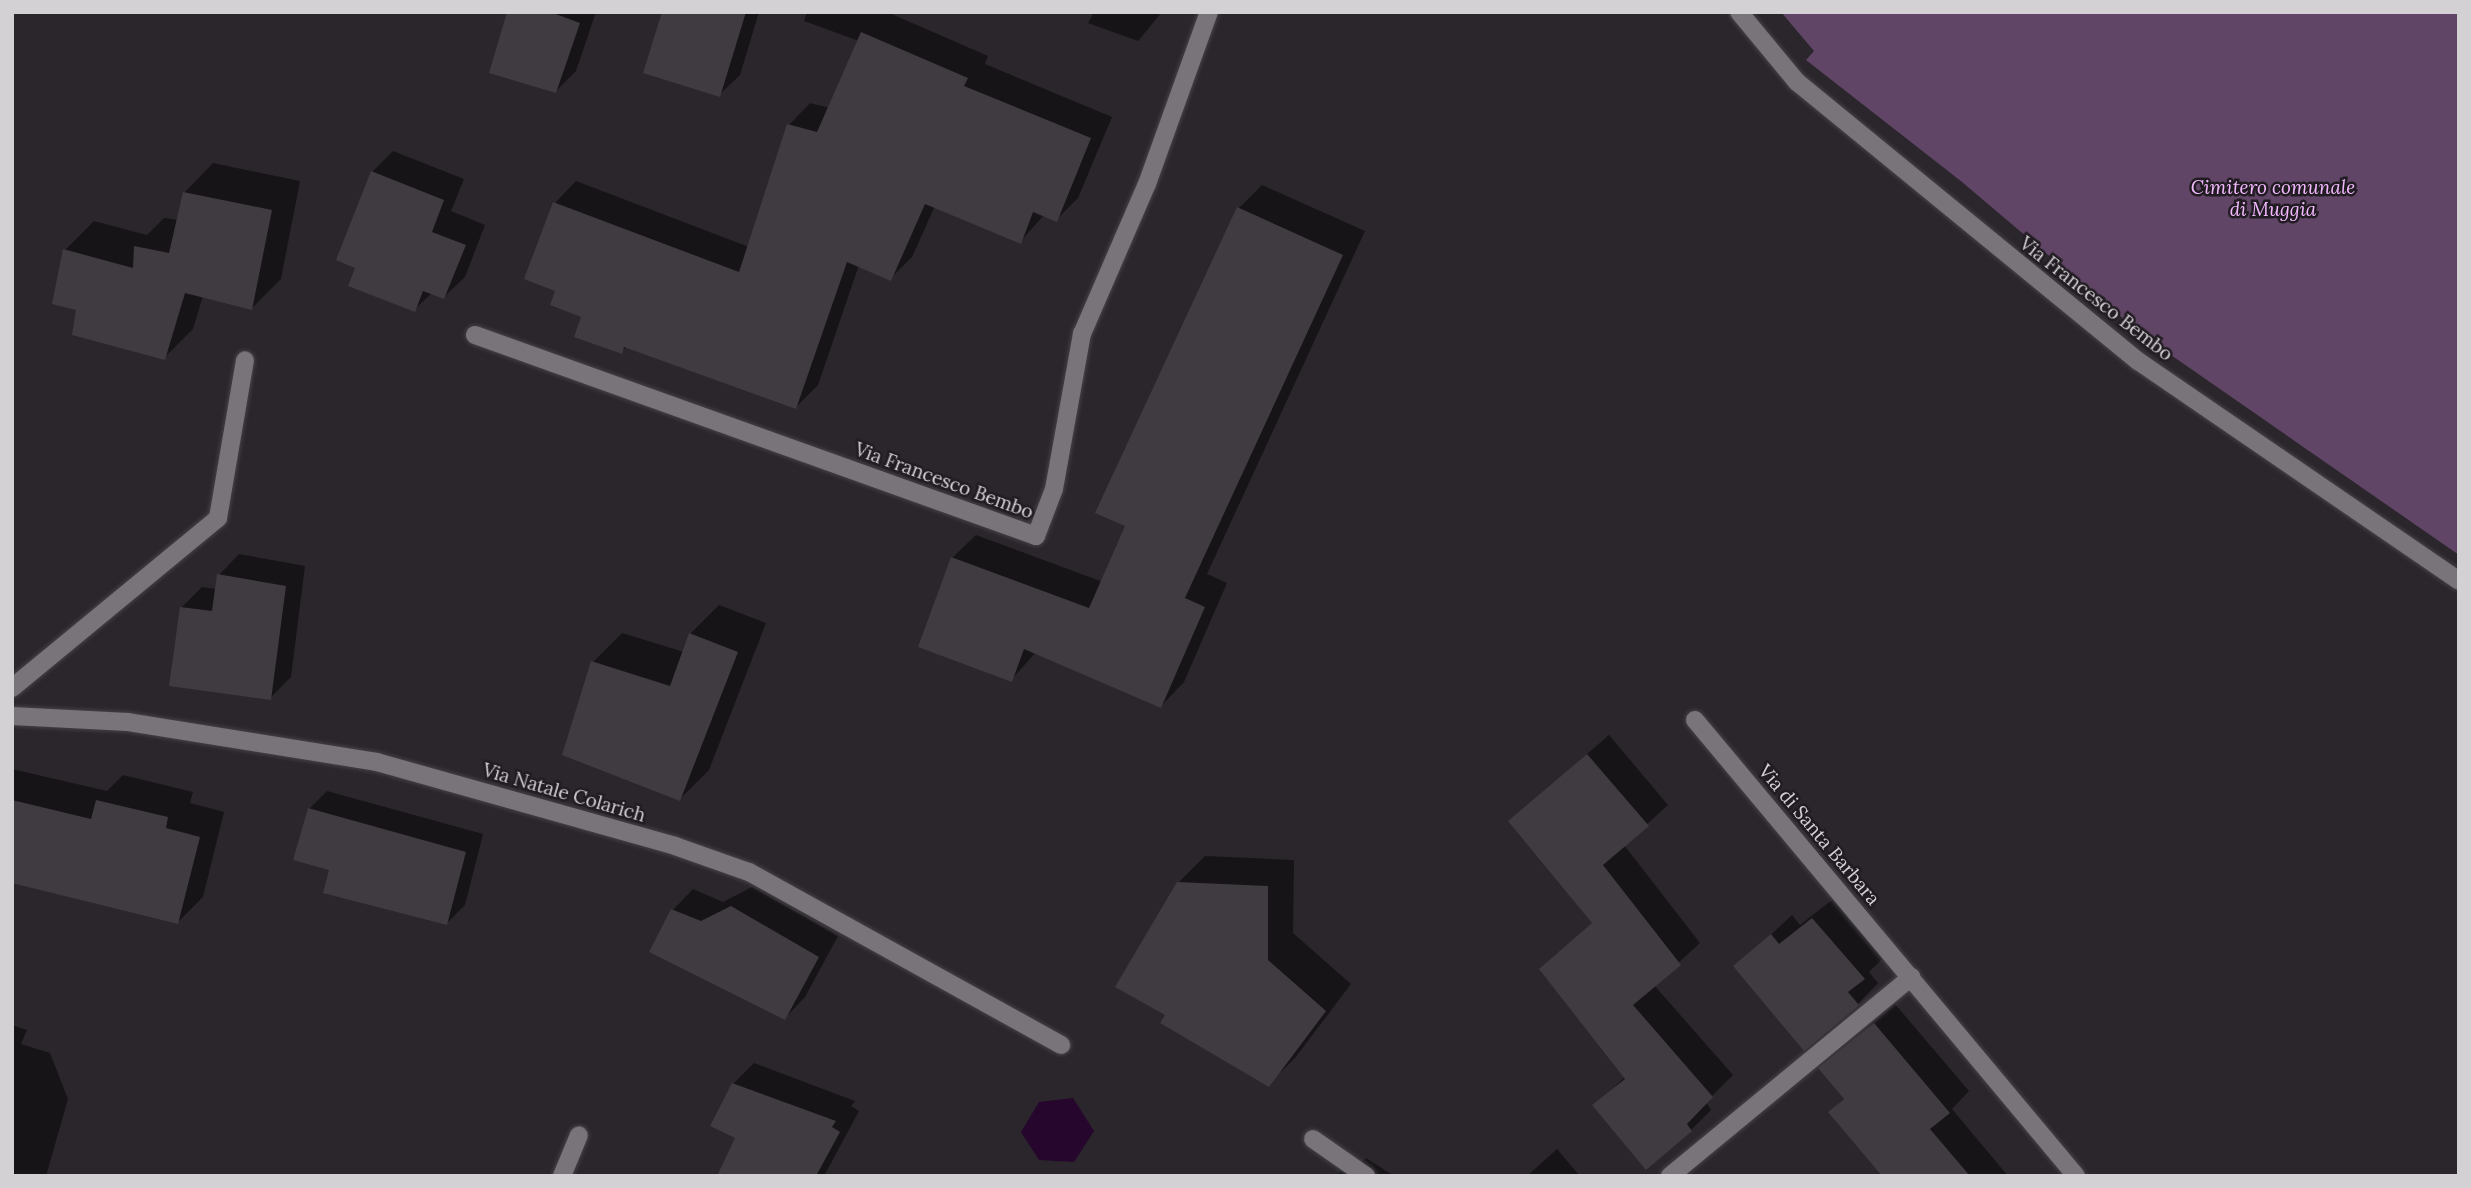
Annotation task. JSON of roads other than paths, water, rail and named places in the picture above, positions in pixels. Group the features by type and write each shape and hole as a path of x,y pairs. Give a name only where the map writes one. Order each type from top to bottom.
{"street":[{"name":"Via Francesco Bembo","path":"475,335 1036,536 1054,489 1082,334 1147,184 1209,12"},
{"name":"Via Francesco Bembo","path":"1738,12 1797,82 2138,361 2459,581"},
{"path":"12,688 218,518 245,360"},
{"name":"Via Natale Colarich","path":"12,716 128,722 377,762 675,845 749,872 1061,1045"},
{"name":"Via di Santa Barbara","path":"1695,720 2076,1176"},
{"path":"1670,1176 1911,977"},
{"path":"562,1176 579,1135"},
{"path":"1313,1139 1366,1176"}],"park label":[{"name":"Cimitero comunale di Muggia","path":"2273,199"}]}
